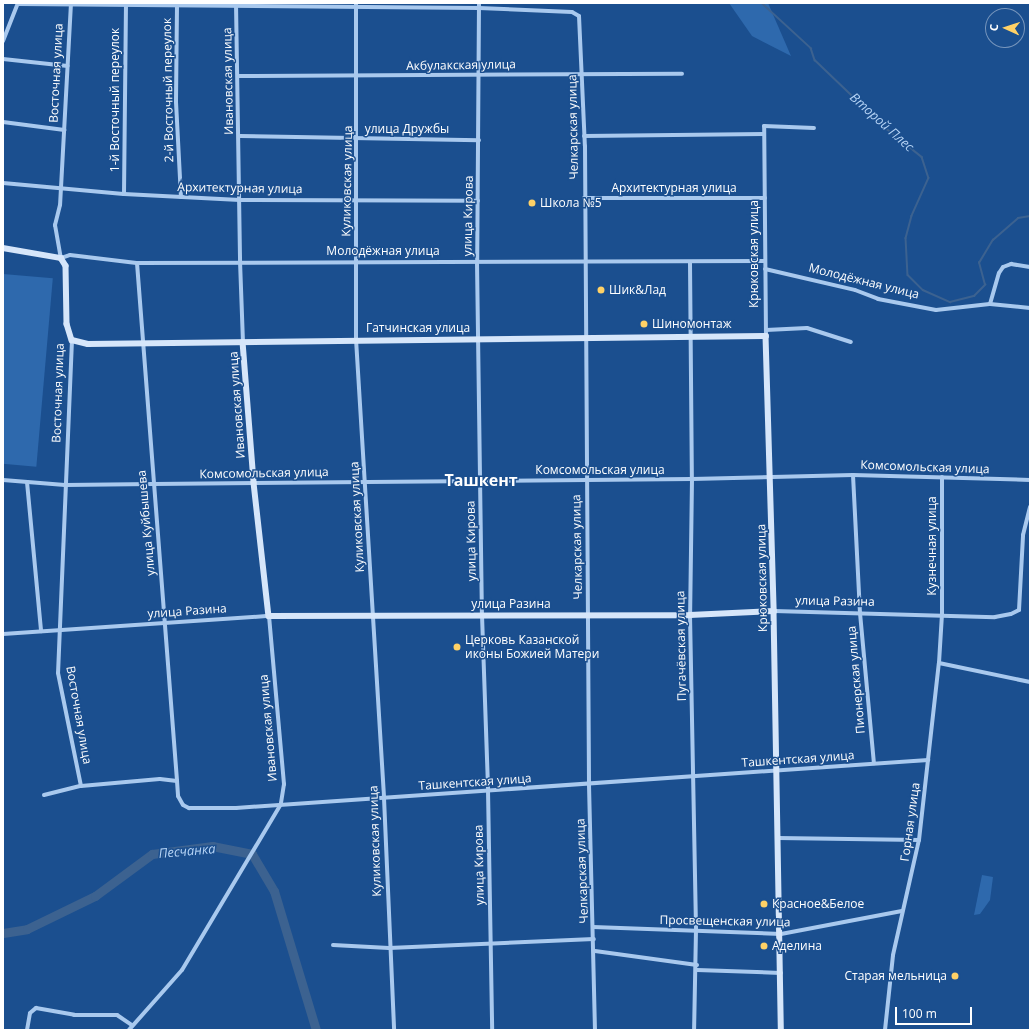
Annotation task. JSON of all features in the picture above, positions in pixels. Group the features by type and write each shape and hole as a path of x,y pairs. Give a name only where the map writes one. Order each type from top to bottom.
{"street":[{"path":"3,41 18,3 177,6 236,5 356,9 479,8"},
{"name":"Куликовская улица","path":"356,3 358,76 356,339 384,798 389,948 394,1030"},
{"name":"улица Кирова","path":"479,3 477,262 480,339 482,615 488,790 492,1030"},
{"name":"Восточная улица","path":"71,4 60,205 55,225 61,258 66,266 67,324 72,340 64,485 58,631 58,673 81,786"},
{"name":"1-й Восточный переулок","path":"124,194 126,5"},
{"name":"Ивановская улица","path":"236,5 239,76 240,261 243,342 254,483 269,616 284,784 281,804"},
{"name":"2-й Восточный переулок","path":"177,6 176,102 181,197"},
{"name":"Челкарская улица","path":"479,8 572,12 579,16 584,136 589,785 595,951 595,1030"},
{"path":"3,59 68,66"},
{"name":"Акбулакская улица","path":"239,76 682,74"},
{"path":"3,122 64,130"},
{"name":"Крюковская улица","path":"781,1030 781,934 771,476 766,333 764,126 814,128"},
{"path":"584,136 764,134"},
{"name":"улица Дружбы","path":"240,136 479,140"},
{"name":"Архитектурная улица","path":"3,183 124,194 240,200 478,201"},
{"name":"Архитектурная улица","path":"584,198 765,198"},
{"name":"Молодёжная улица","path":"3,248 61,258 70,256 137,263 240,261 690,263 765,261"},
{"name":"улица Куйбышева","path":"137,263 141,343 177,781"},
{"name":"Пугачёвская улица","path":"690,263 692,479 690,615 697,968 694,1030"},
{"path":"990,304 999,273 1003,267 1011,264 1030,267"},
{"name":"Молодёжная улица","path":"765,269 841,287 878,299 936,310 990,304 1030,308"},
{"name":"Гатчинская улица","path":"72,340 88,344 356,339 690,339 807,328 851,342"},
{"name":"Комсомольская улица","path":"3,480 64,485 692,479 853,474 1030,480"},
{"name":"Пионерская улица","path":"853,474 860,613 874,763"},
{"name":"Кузнечная улица","path":"942,477 942,614"},
{"path":"27,482 41,631"},
{"name":"улица Разина","path":"3,634 269,616 690,615 774,611 942,614 994,617 1012,614 1018,610 1023,536 1030,507"},
{"name":"Горная улица","path":"885,1030 891,969 918,840 939,663 942,614"},
{"path":"939,663 1030,682"},
{"name":"Ташкентская улица","path":"177,781 178,796 183,805 189,808 236,808 488,790 589,785 928,760"},
{"path":"44,795 81,786 133,780 177,781"},
{"path":"129,1030 132,1025 168,988 182,970 281,804"},
{"path":"778,838 918,840"},
{"name":"Просвещенская улица","path":"593,928 696,930 781,934 902,912"},
{"path":"333,945 389,948 491,945 594,938"},
{"path":"595,951 697,968 781,973"},
{"path":"27,1030 30,1013 36,1008 74,1015 117,1015 132,1025"}],"shaded area":[{"path":"729,3 768,3 791,56 752,36"},
{"path":"3,274 53,278 36,467 3,464"},
{"path":"982,875 993,877 990,900 980,914 974,915"}],"waterway":[{"name":"Второй Плес","path":"762,3 811,48 815,60 887,129 922,157 929,178 912,216 906,238 908,275 923,290 950,302 974,296 985,285 979,263 993,240 1018,218 1030,216"},
{"name":"Песчанка","path":"3,933 27,929 95,896 152,854 212,846 252,854 274,891 316,1030"}],"place":[{"name":"Школа №5","path":"532,203"},
{"name":"Шик&Лад","path":"601,290"},
{"name":"Шиномонтаж","path":"644,324"},
{"name":"Церковь Казанской иконы Божией Матери","path":"457,647"},
{"name":"Красное&Белое","path":"764,904"},
{"name":"Аделина","path":"764,946"},
{"name":"Старая мельница","path":"955,976"}],"district":[{"name":"Ташкент","path":"481,480"}]}
